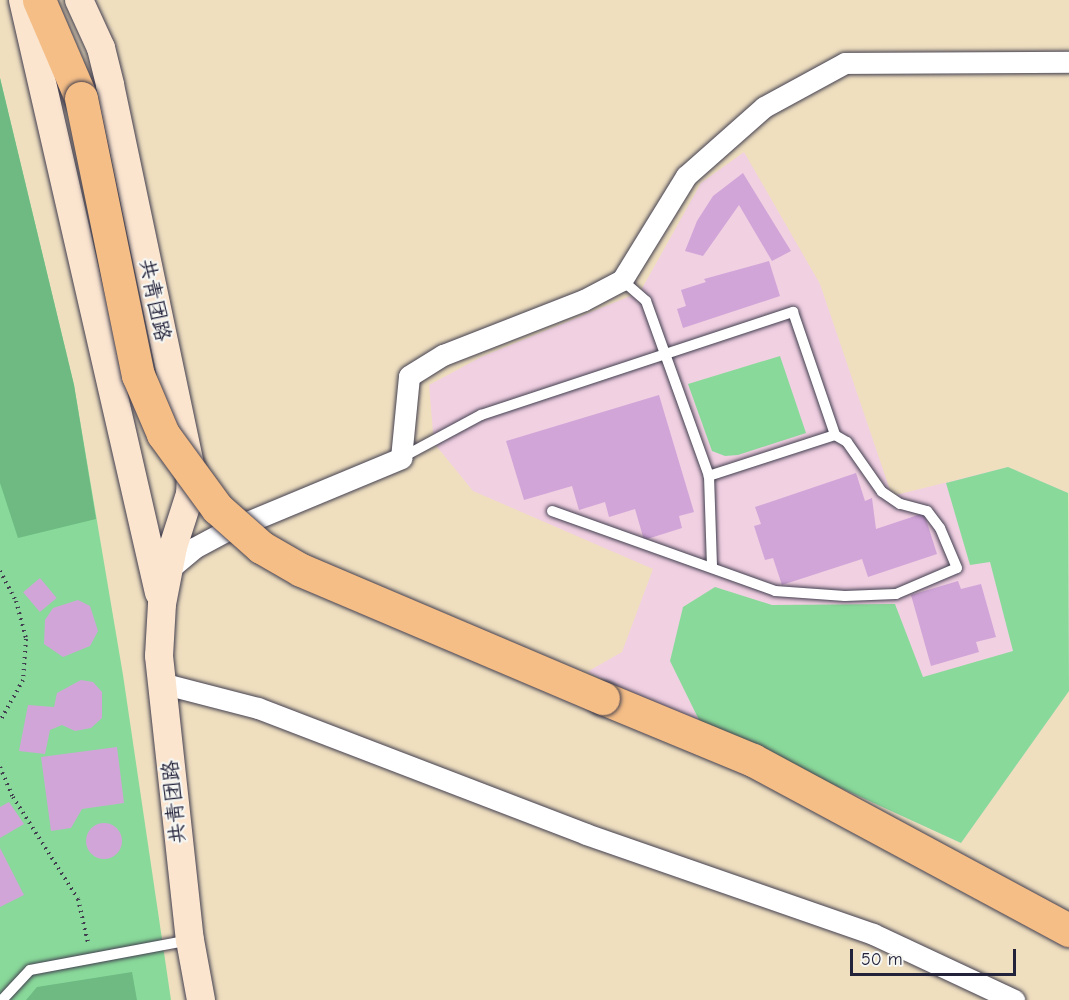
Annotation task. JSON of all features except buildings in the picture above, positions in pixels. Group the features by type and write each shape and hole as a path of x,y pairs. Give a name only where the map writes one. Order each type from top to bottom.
{"main road":[{"path":"39,0 81,98 138,375 163,434 217,508 261,547 301,570 753,760 1069,930"}],"street":[{"name":"共青团路","path":"23,0 162,604"},
{"name":"共青团路","path":"79,0 100,48 110,85 188,453 190,494 168,570 162,604 161,683 190,940 201,1000"},
{"path":"168,570 194,548 226,531 401,458 409,376 443,355 584,300 622,280 686,176 764,107 845,63 1069,62"},
{"path":"161,683 258,708 586,834 873,934 1014,1000"}],"lane":[{"path":"622,280 646,301 709,476 712,566"},
{"path":"401,458 481,415 793,312 835,435 847,442 882,492 900,504 927,511 940,528 957,568 896,594 845,596 775,591 712,566 552,511"},
{"path":"709,476 835,435"},
{"path":"2,1000 30,970 190,940"}],"path":[{"path":"0,571 16,601 26,639 23,680 0,721"},
{"path":"0,767 13,797 78,899 91,959"}],"shaded area":[{"path":"744,152 820,284 892,496 1008,467 1068,493 1069,691 961,843 587,672 622,652 653,569 473,491 434,443 429,385 481,357 640,292 701,183"}],"green space":[{"path":"0,78 74,385 123,675 171,1000 0,1000"},
{"path":"0,78 74,385 96,519 18,538 0,483"},
{"path":"780,356 806,433 738,455 725,456 712,451 688,384"},
{"path":"1008,467 1068,493 1069,691 961,843 701,724 670,661 683,607 715,587 772,605 895,604 923,677 1013,651 990,562 970,565 946,483"},
{"path":"132,972 137,1000 26,1000 37,987"}]}
